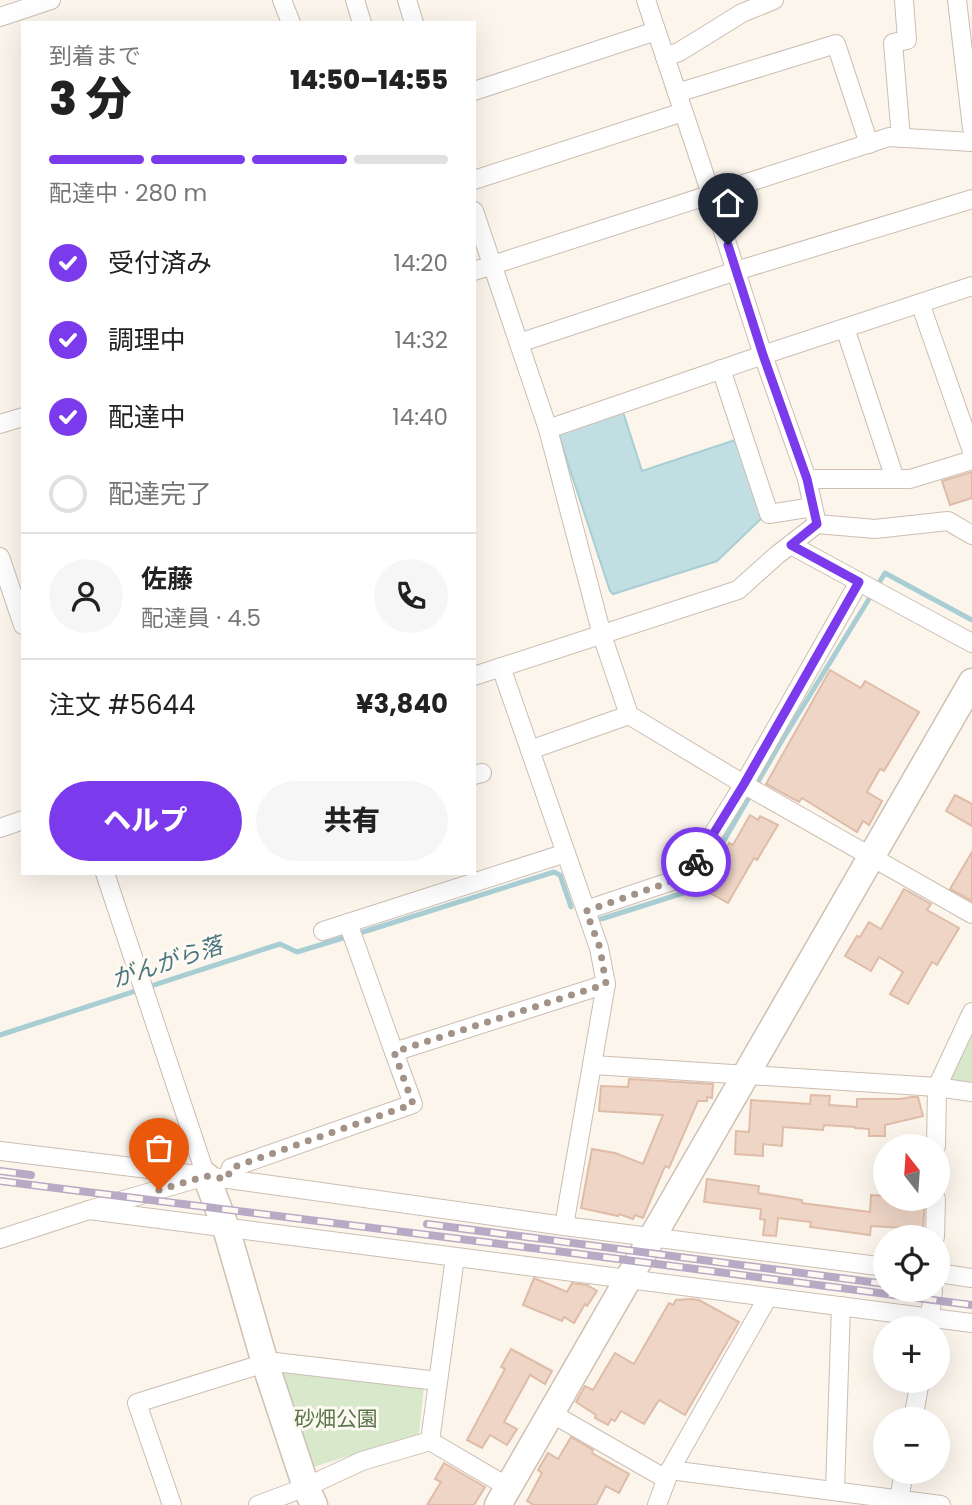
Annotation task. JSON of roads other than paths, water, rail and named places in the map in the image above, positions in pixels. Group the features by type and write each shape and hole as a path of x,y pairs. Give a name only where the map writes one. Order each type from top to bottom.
{"street":[{"path":"0,17 32,3 51,0"},
{"path":"282,0 289,21"},
{"path":"355,0 361,21"},
{"path":"407,0 413,21"},
{"path":"646,0 763,355 807,479 815,515"},
{"path":"665,57 679,52 742,13 774,0"},
{"path":"901,138 893,43 907,40 904,0"},
{"path":"957,0 972,128"},
{"path":"476,90 656,31"},
{"path":"677,93 836,44 869,144"},
{"path":"476,179 684,112"},
{"path":"476,270 889,137 972,142"},
{"path":"519,343 736,271 972,199"},
{"path":"476,217 548,429 602,635 629,715 745,785 972,914"},
{"path":"548,429 972,286"},
{"path":"920,303 972,451"},
{"path":"845,328 895,479"},
{"path":"721,369 769,514 815,515 875,529 948,521 972,535"},
{"path":"0,424 21,418"},
{"path":"807,479 910,479 972,460"},
{"path":"476,675 738,590 791,545 815,515"},
{"path":"791,545 972,643"},
{"path":"0,556 21,619"},
{"path":"586,911 687,876 745,785 859,582"},
{"path":"501,667 600,948 606,984 564,1226"},
{"path":"430,1441 503,1496 972,682"},
{"path":"530,750 629,715"},
{"path":"0,828 21,821"},
{"path":"323,931 452,881 566,853"},
{"path":"106,875 216,1178 226,1228 265,1363 310,1496"},
{"path":"0,1240 89,1210 216,1178 231,1168 413,1104 348,923"},
{"path":"394,1052 606,984"},
{"path":"936,1134 937,1087 972,1012"},
{"path":"593,1065 937,1087 972,1092"},
{"path":"0,1151 873,1265"},
{"path":"89,1210 841,1306 893,1316"},
{"path":"430,1441 455,1257"},
{"path":"950,1275 972,1278"},
{"path":"657,1505 668,1474 768,1297"},
{"path":"835,1490 841,1306"},
{"path":"950,1323 972,1323"},
{"path":"172,1505 137,1403 275,1362 438,1381"},
{"path":"551,1413 668,1474 835,1490 899,1503 941,1505"},
{"path":"258,1505 310,1496 362,1461 430,1441"},
{"path":"899,1503 902,1484"}],"water":[{"path":"622,409 642,471 741,438 766,514 717,561 613,594 559,436 562,429"}],"waterway":[{"name":"がんがら落","path":"601,919 696,889 781,742 885,573 972,620"},
{"name":"がんがら落","path":"363,932 554,872 560,875 571,907"},
{"name":"がんがら落","path":"0,1035 280,944 297,952 343,938"}],"railway":[{"path":"0,1171 31,1175"},
{"path":"0,1181 972,1305"},
{"path":"427,1224 873,1282"}],"park label":[{"name":"砂畑公園","path":"336,1418"}]}
